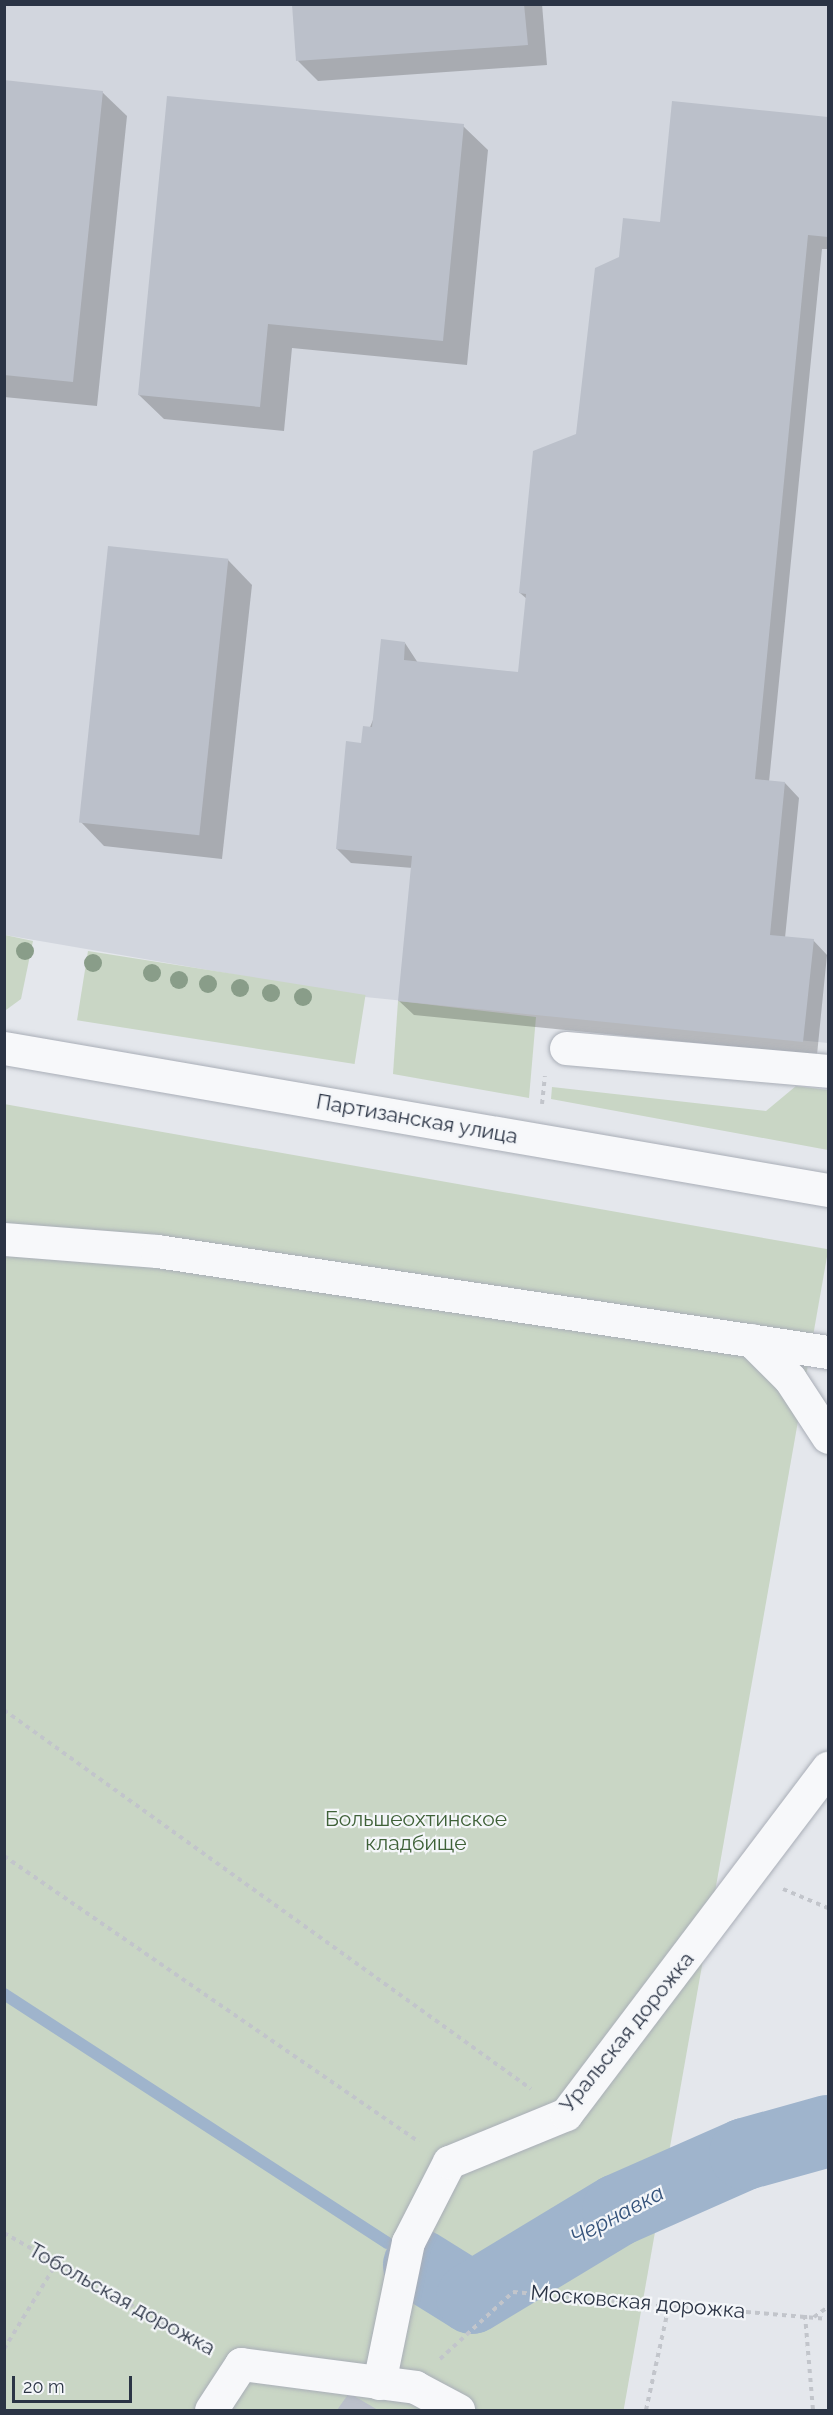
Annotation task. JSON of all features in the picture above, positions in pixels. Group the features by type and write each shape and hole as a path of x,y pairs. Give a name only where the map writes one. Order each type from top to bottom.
{"street":[{"name":"Партизанская улица","path":"4,1048 828,1190"},
{"path":"566,1048 828,1071"},
{"path":"4,1239 157,1251 828,1352"},
{"path":"751,1340 790,1379 828,1437"},
{"name":"Уральская дорожка","path":"449,2162 566,2114 828,1768"},
{"path":"379,2382 408,2242 449,2162"},
{"path":"211,2410 241,2364 415,2387 458,2410"}],"path":[{"path":"4,1710 566,2114"},
{"path":"4,1856 449,2162"},
{"path":"748,1875 828,1908"},
{"name":"Тобольская дорожка","path":"4,2233 182,2338 241,2364"},
{"path":"4,2349 56,2264"},
{"name":"Московская дорожка","path":"415,2387 471,2326 513,2292 805,2315 828,2319"},
{"path":"646,2410 669,2305"},
{"path":"813,2317 828,2307"},
{"path":"805,2315 813,2410"}],"shaded area":[{"path":"4,5 828,5 828,1043 365,997 5,935"}],"green space":[{"path":"5,935 33,941 21,999 6,1010"},
{"path":"88,951 366,995 355,1064 77,1020"},
{"path":"398,1001 536,1017 529,1098 393,1074"},
{"path":"796,1086 828,1090 828,1150 551,1099 552,1087 766,1111"},
{"name":"Большеохтинское кладбище","path":"4,1104 828,1249 624,2410 4,2410"}],"building":[{"path":"292,4 524,4 528,45 296,61"},
{"path":"4,80 103,91 73,382 4,375"},
{"path":"167,96 464,124 443,341 268,324 260,407 138,395"},
{"path":"672,101 828,117 828,237 808,235 755,779 785,782 770,935 814,939 803,1042 398,1001 412,856 336,849 346,741 361,743 363,726 372,727 381,639 405,642 404,660 518,672 526,594 519,593 533,451 576,434 595,268 619,257 623,218 660,222"},
{"path":"108,546 228,559 199,835 79,822"},
{"path":"349,2393 378,2410 337,2410"}],"waterway":[{"path":"4,1994 387,2243"},
{"name":"Чернавка","path":"419,2265 472,2298 618,2210 745,2154 828,2131"}]}
